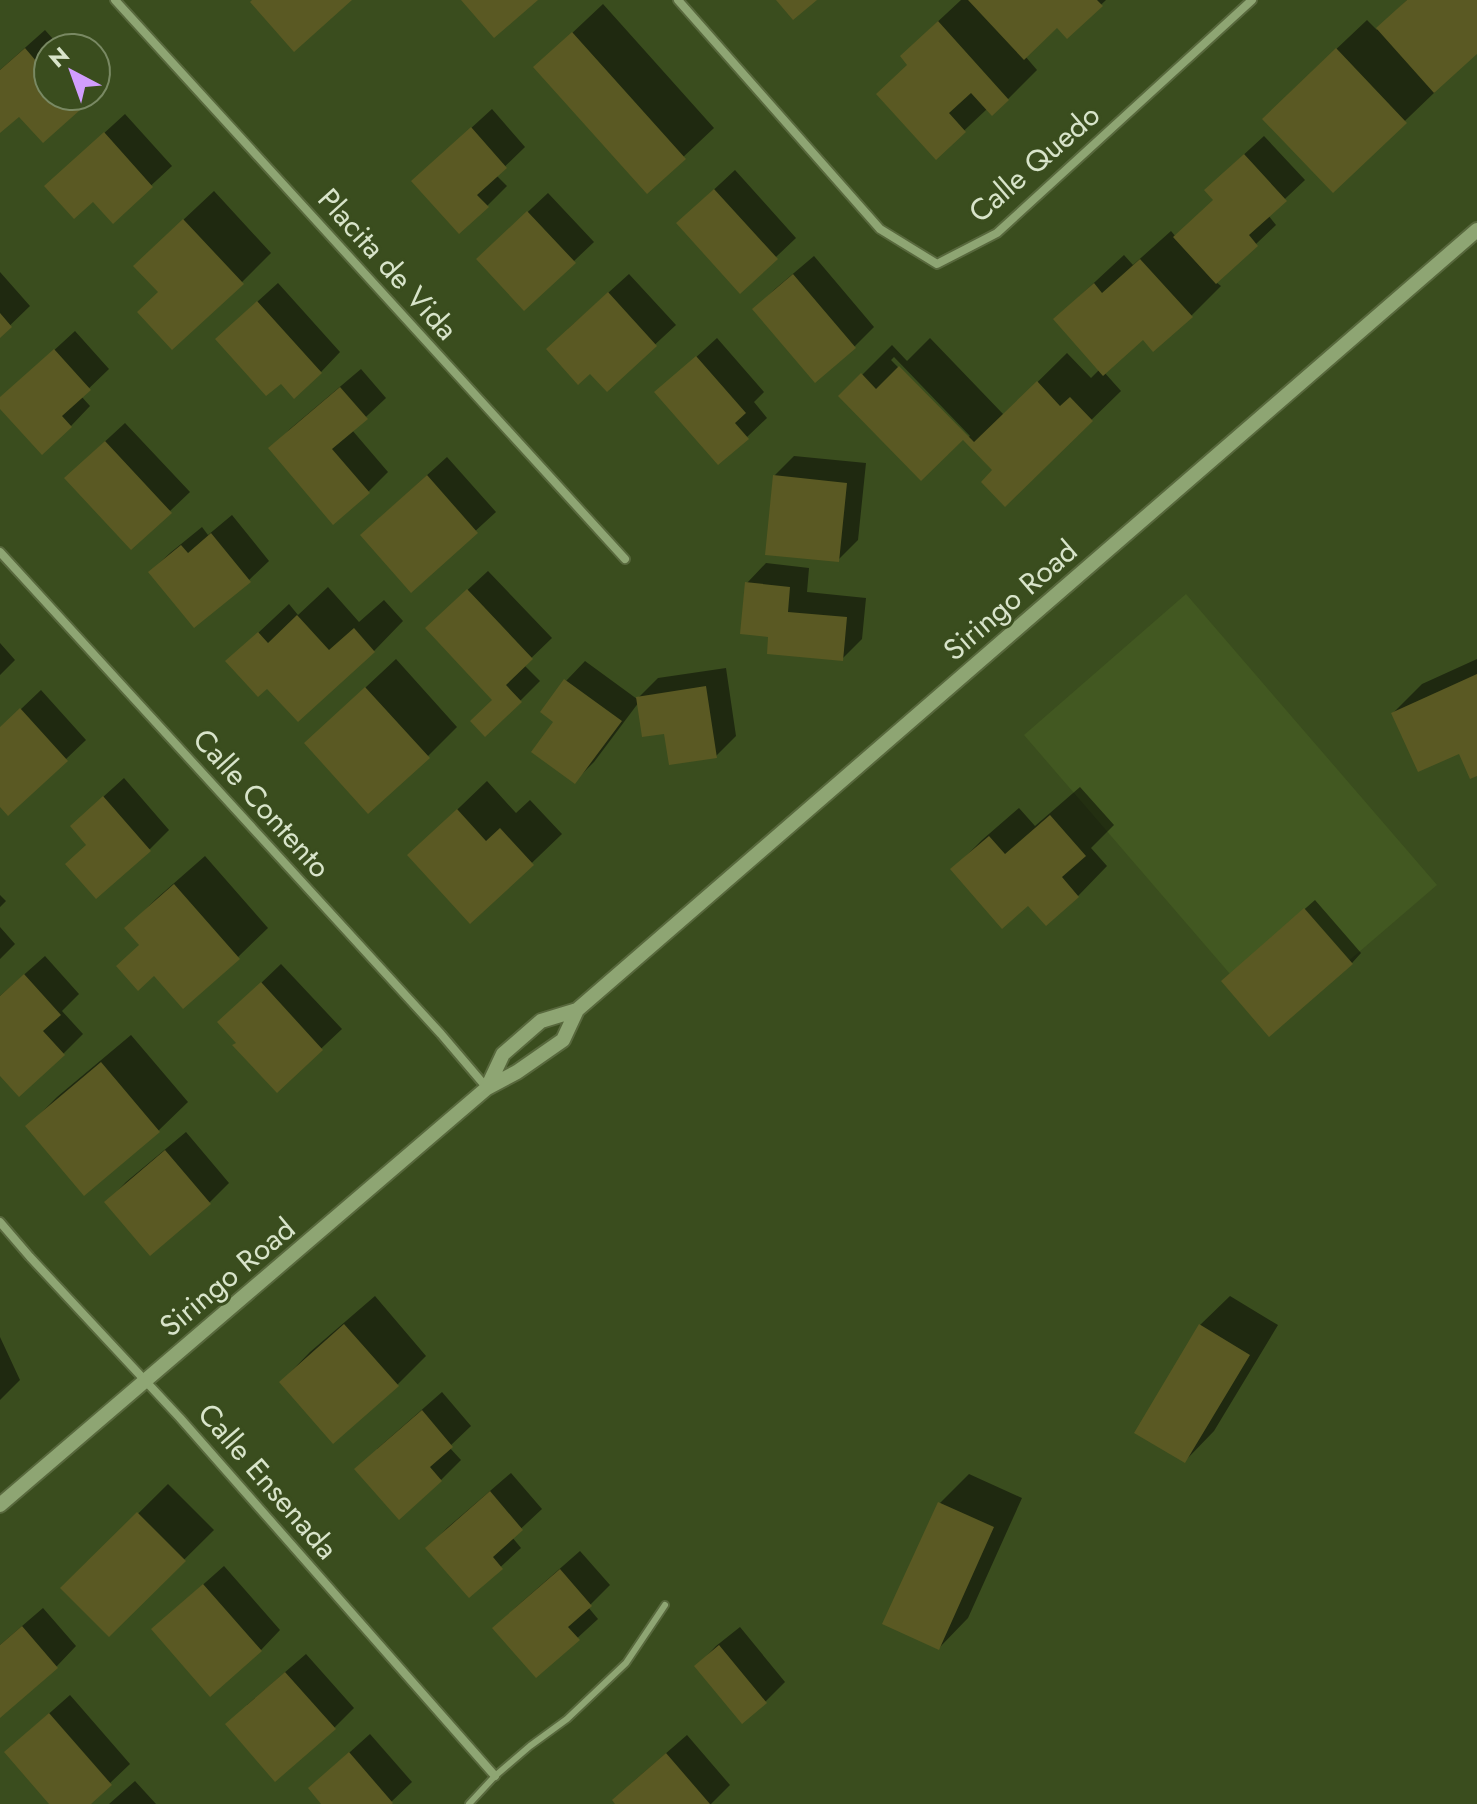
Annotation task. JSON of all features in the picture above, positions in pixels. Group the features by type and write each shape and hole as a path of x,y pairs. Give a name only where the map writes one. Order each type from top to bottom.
{"street":[{"name":"Placita de Vida","path":"115,0 625,559"},
{"name":"Calle Quedo","path":"678,0 880,229 937,264 997,233 1252,0"},
{"name":"Siringo Road","path":"487,1088 503,1054 512,1045 541,1021 577,1010 1477,230"},
{"name":"Calle Contento","path":"0,552 487,1088"},
{"name":"Siringo Road","path":"0,1505 487,1088 517,1072 563,1040 577,1010"},
{"name":"Calle Ensenada","path":"0,1222 145,1380 495,1776"}],"lane":[{"path":"469,1804 495,1776 567,1719 626,1663 665,1605"}],"shaded area":[{"path":"1186,594 1437,885 1274,1025 1024,735"}],"building":[{"path":"352,0 294,52 250,2"},
{"path":"461,0 538,0 494,38"},
{"path":"776,0 817,0 793,20"},
{"path":"968,0 1097,0 1103,6 1067,39 1057,28 1024,60"},
{"path":"1407,0 1477,0 1477,54 1434,93 1376,28"},
{"path":"938,21 1009,100 992,116 971,93 949,113 966,132 936,160 876,94 907,65 900,56"},
{"path":"572,32 686,159 647,194 533,67"},
{"path":"25,48 32,56 32,112 78,112 43,143 19,117 0,133 0,70"},
{"path":"1336,48 1407,123 1333,193 1262,119"},
{"path":"471,127 507,168 477,195 489,207 459,234 411,181"},
{"path":"104,132 153,187 113,224 93,202 74,219 44,186"},
{"path":"1244,154 1287,201 1249,235 1258,246 1216,284 1173,237 1213,200 1204,190"},
{"path":"714,189 778,259 740,294 676,223"},
{"path":"527,211 576,263 524,311 476,259"},
{"path":"183,219 244,284 172,350 137,312 158,292 133,266"},
{"path":"1140,259 1193,317 1153,352 1143,340 1103,376 1053,319 1094,283 1102,293"},
{"path":"793,274 856,348 815,383 752,309"},
{"path":"608,292 657,346 607,392 590,374 578,385 546,349"},
{"path":"257,301 322,373 294,399 281,384 266,396 215,339"},
{"path":"0,313 12,327 0,338"},
{"path":"54,349 91,390 62,416 72,427 42,455 0,409 0,397"},
{"path":"696,356 746,413 735,423 749,439 718,465 654,392"},
{"path":"899,366 974,442 1037,381 1060,406 1070,397 1093,421 1005,507 981,482 992,470 963,440 921,481 838,396 861,373 876,389"},
{"path":"340,387 368,419 332,449 370,493 333,525 268,448"},
{"path":"105,441 172,513 131,550 64,478"},
{"path":"427,475 478,533 411,593 360,535"},
{"path":"773,475 847,483 839,562 765,555"},
{"path":"211,533 251,582 194,628 148,572 181,545 188,553"},
{"path":"745,582 790,587 788,612 847,617 843,661 767,654 768,637 740,634"},
{"path":"467,589 533,659 506,685 522,702 485,737 470,721 492,700 425,628"},
{"path":"297,615 329,650 354,628 375,652 298,722 267,689 258,697 225,661 258,632 268,643"},
{"path":"1477,674 1477,776 1470,779 1459,754 1418,772 1391,713"},
{"path":"564,679 622,721 575,784 531,752 553,722 540,712"},
{"path":"706,686 717,758 669,765 664,734 642,737 636,697"},
{"path":"365,687 430,758 368,814 304,743"},
{"path":"20,708 68,761 8,816 0,807 0,727"},
{"path":"103,796 151,851 96,899 65,864 86,845 70,826"},
{"path":"457,809 486,841 500,828 534,865 470,924 407,855"},
{"path":"1050,815 1086,856 1062,877 1079,897 1046,926 1028,906 1002,929 950,869 989,836 1005,854"},
{"path":"174,884 240,959 183,1009 154,976 138,991 116,966 139,945 124,928"},
{"path":"1304,908 1353,964 1269,1037 1221,981"},
{"path":"24,974 61,1015 43,1031 65,1055 19,1097 0,1076 0,996"},
{"path":"261,982 323,1050 277,1093 232,1045 236,1043 217,1022"},
{"path":"101,1062 160,1132 84,1196 25,1126"},
{"path":"165,1150 211,1204 150,1256 104,1202"},
{"path":"344,1324 399,1386 333,1444 279,1382"},
{"path":"1199,1324 1250,1355 1185,1463 1134,1433"},
{"path":"422,1410 453,1447 430,1467 442,1481 399,1520 354,1469"},
{"path":"490,1491 523,1530 493,1557 503,1569 469,1598 425,1548"},
{"path":"938,1502 994,1527 939,1650 882,1624"},
{"path":"137,1512 186,1561 109,1637 60,1588"},
{"path":"560,1569 592,1606 568,1627 580,1640 536,1678 492,1628"},
{"path":"203,1584 262,1651 210,1697 151,1629"},
{"path":"22,1626 58,1668 0,1718 0,1645"},
{"path":"719,1645 767,1703 742,1724 694,1666"},
{"path":"285,1672 336,1729 275,1782 225,1724"},
{"path":"49,1713 112,1785 91,1804 49,1804 4,1752"},
{"path":"349,1752 392,1804 321,1804 308,1788"},
{"path":"666,1753 710,1804 615,1804 612,1800"}]}
